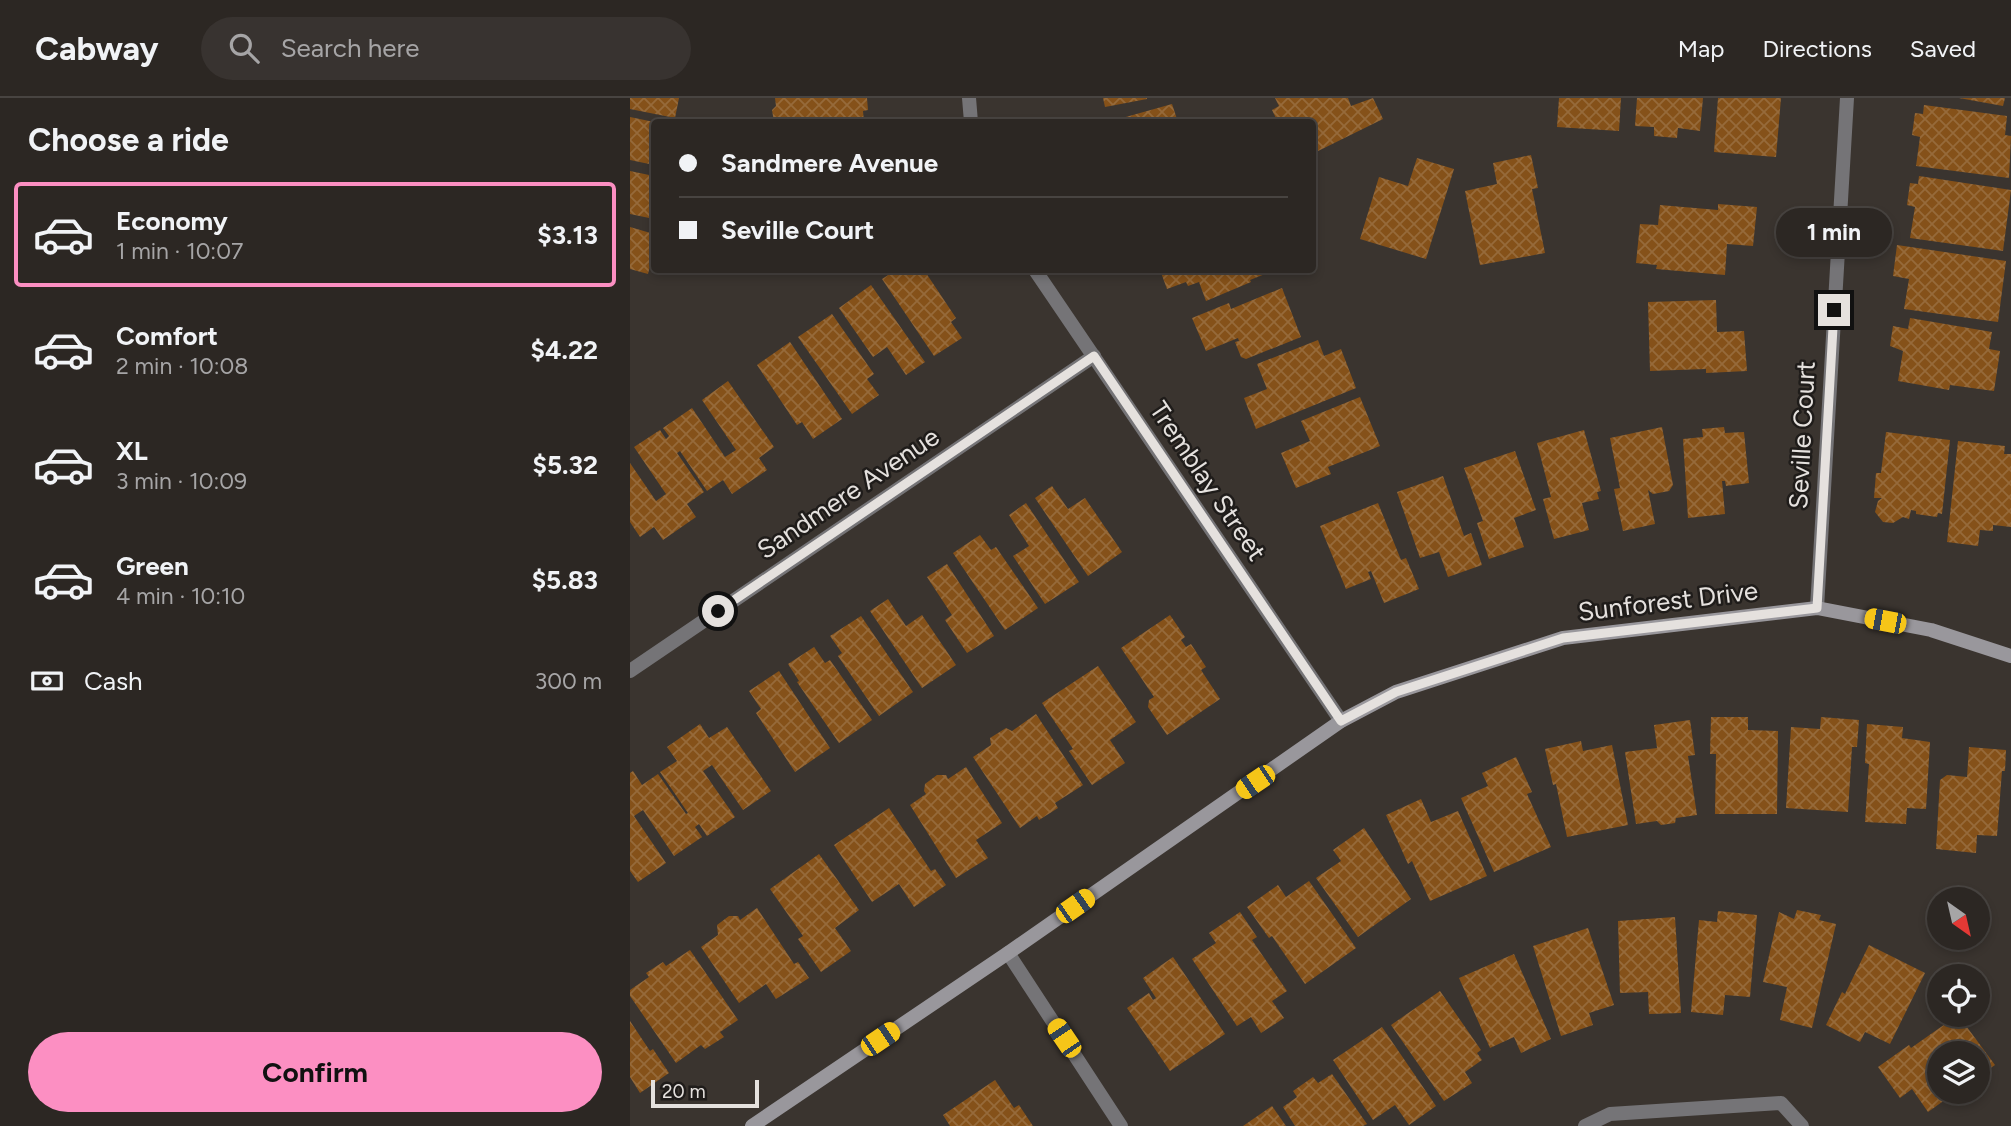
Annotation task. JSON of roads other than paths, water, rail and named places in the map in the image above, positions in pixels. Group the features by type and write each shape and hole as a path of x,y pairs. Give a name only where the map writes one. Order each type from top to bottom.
{"street":[{"path":"970,98 971,119"},
{"name":"Seville Court","path":"1817,608 1847,98"},
{"name":"Tremblay Street","path":"1037,273 1341,721"},
{"name":"Sandmere Avenue","path":"630,671 1094,356"},
{"name":"Sunforest Drive","path":"752,1126 1008,953 1341,721 1396,692 1563,638 1817,608 1931,630 2011,656"},
{"path":"1008,953 1121,1126"},
{"path":"1585,1126 1610,1114 1781,1103 1802,1126"}]}
